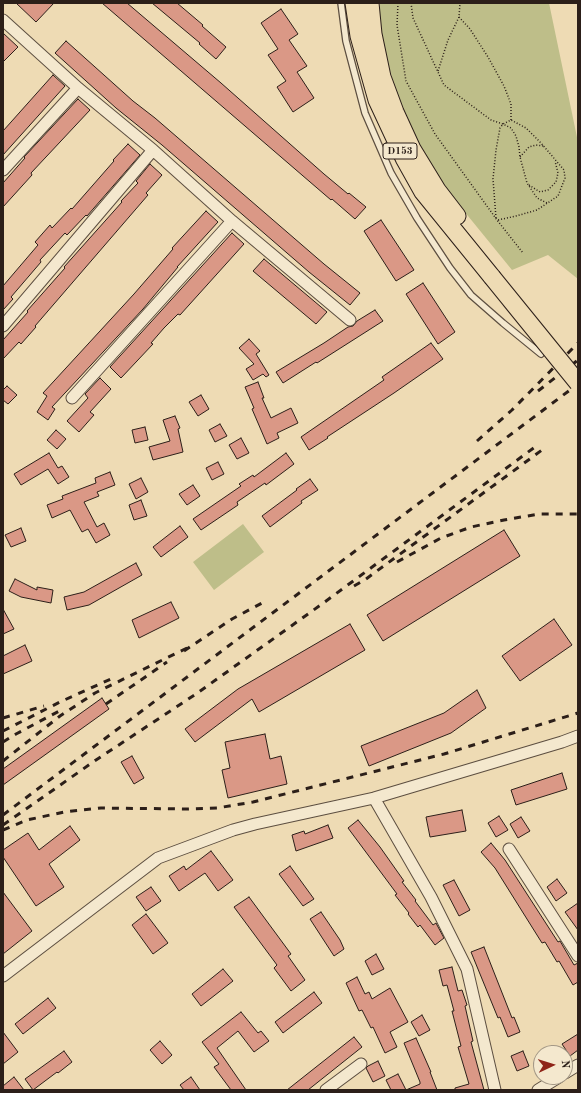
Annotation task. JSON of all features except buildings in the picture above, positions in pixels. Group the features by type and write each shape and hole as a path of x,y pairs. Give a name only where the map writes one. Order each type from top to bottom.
{"main road":[{"name":"D153","path":"354,3 359,36 377,100 390,131 423,192 578,367"},
{"name":"D153","path":"370,3 382,77 395,112 412,150 437,190 578,383"}],"street":[{"path":"3,20 78,88 153,150 232,221 350,320"},
{"path":"3,170 78,88"},
{"path":"3,326 153,150"},
{"path":"72,398 232,221"},
{"path":"3,976 158,858 240,828 374,798 578,736"},
{"path":"374,798 431,897 467,969 494,1090"},
{"path":"509,849 578,956"},
{"path":"326,1090 361,1064"}],"lane":[{"path":"341,3 346,41 365,113 391,173 417,218 450,268 471,295 541,354"}],"path":[{"path":"398,3 397,25 406,81 435,134 496,219 523,253"},
{"path":"411,3 413,18 444,85 491,120 511,128 516,136 527,183 537,198 547,203"},
{"path":"438,72 448,40 459,17 460,3"},
{"path":"459,17 470,29 504,86 511,104 511,120"},
{"path":"496,219 493,179 496,150 500,128 503,124 511,120"},
{"path":"496,219 516,216 537,210 558,196 565,178 564,170 544,146 526,128 511,120"},
{"path":"520,157 529,147 536,145 544,146"},
{"path":"527,183 540,192 548,190 556,182 558,173 555,159"}],"green space":[{"path":"380,3 549,3 578,142 578,279 548,255 512,270 433,173 398,102 380,30"},
{"path":"243,524 264,552 214,590 193,562"}],"railway":[{"path":"477,441 512,410 578,343"},
{"path":"538,391 578,360"},
{"path":"3,815 578,384"},
{"path":"3,825 96,760 196,694 322,604 539,444"},
{"path":"354,586 366,579 542,450"},
{"path":"397,562 441,538 471,527 539,514 578,514"},
{"path":"184,651 232,619 262,603"},
{"path":"3,761 60,716 95,693 187,648"},
{"path":"106,704 167,662"},
{"path":"3,731 60,702 113,678"},
{"path":"3,718 44,706"},
{"path":"3,742 63,709"},
{"path":"3,830 27,820 64,812 101,808 217,808 253,802 444,754 578,713"}]}
